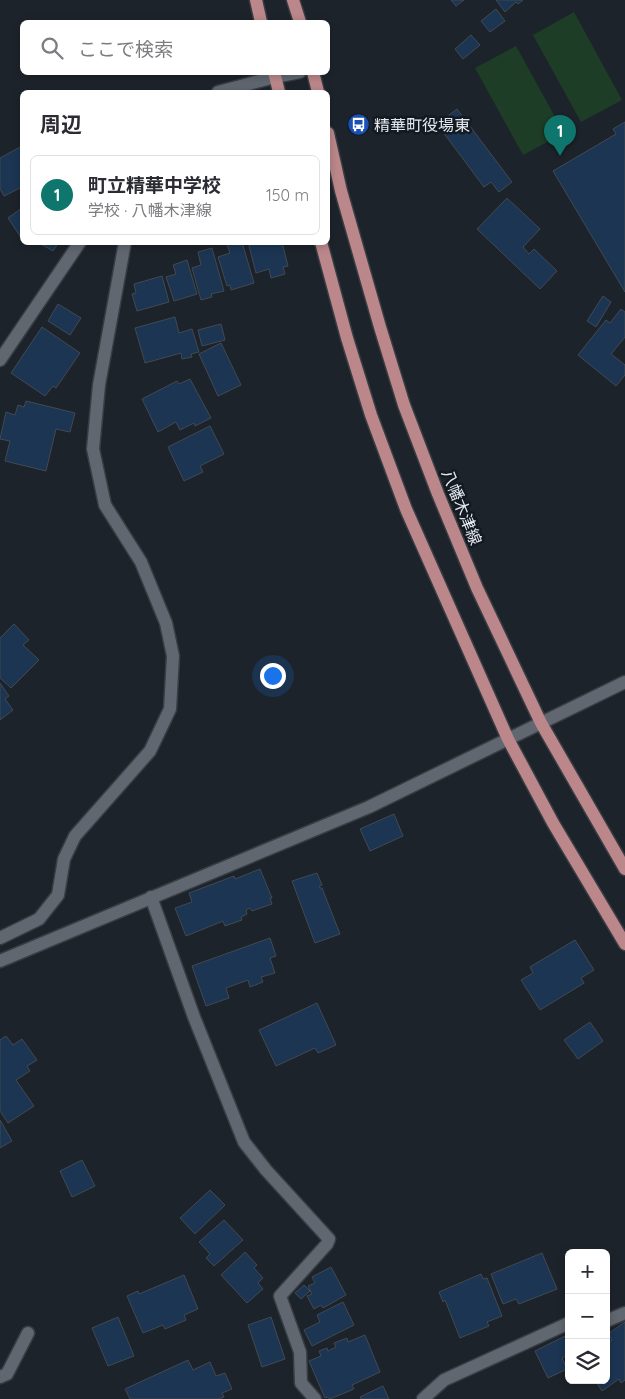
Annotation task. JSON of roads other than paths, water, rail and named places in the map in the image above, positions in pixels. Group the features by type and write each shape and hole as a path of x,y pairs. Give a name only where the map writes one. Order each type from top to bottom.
{"main road":[{"path":"256,0 261,20"},
{"path":"293,0 299,20"},
{"path":"274,75 278,90"},
{"path":"314,75 318,90"},
{"name":"八幡木津線","path":"330,142 341,191 380,327 404,405 438,494 477,588 541,723 625,870"},
{"path":"322,245 347,338 371,415 406,509 508,739 553,823 625,944"}],"street":[{"path":"225,90 274,75"},
{"path":"0,360 78,245"},
{"path":"0,938 39,919 58,895 64,859 75,836 150,751 170,708 173,656 166,623 141,562 105,505 92,449 99,384 124,245"},
{"path":"0,961 369,807 625,682"},
{"path":"151,897 194,1017 244,1142 266,1170 328,1238 327,1244 280,1296 300,1352 301,1383 315,1399"},
{"path":"610,1319 625,1313"},
{"path":"423,1399 444,1380 565,1325"},
{"path":"0,1377 7,1374 28,1333"}],"place":[{"name":"精華町役場東","path":"358,125"},
{"name":"町立精華中学校","path":"560,156"}]}
